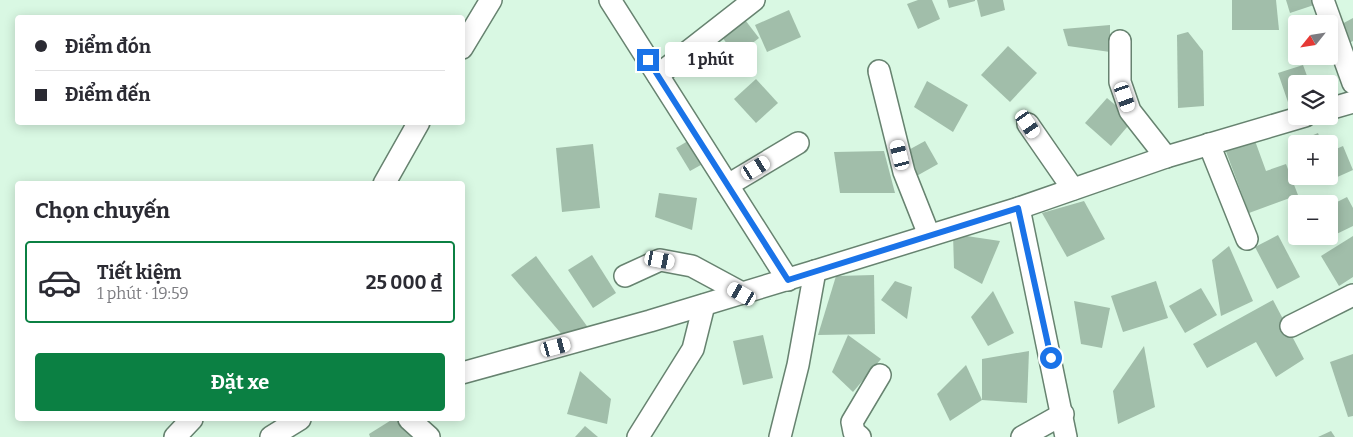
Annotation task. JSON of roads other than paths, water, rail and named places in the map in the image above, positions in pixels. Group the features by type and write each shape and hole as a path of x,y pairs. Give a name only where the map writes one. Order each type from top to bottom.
{"street":[{"path":"465,43 491,0"},
{"path":"610,0 788,280"},
{"path":"658,75 754,0"},
{"path":"1323,0 1353,83"},
{"path":"1120,41 1120,82 1130,111 1166,156"},
{"path":"879,71 904,172 929,235"},
{"path":"1338,106 1353,102"},
{"path":"465,372 788,280 1018,208 1166,156 1288,121"},
{"path":"1028,124 1073,189"},
{"path":"386,181 417,125"},
{"path":"728,185 798,144"},
{"path":"1209,144 1247,239"},
{"path":"1018,208 1063,414 1066,437"},
{"path":"625,276 660,260 692,266 742,294"},
{"path":"780,437 798,365 815,271"},
{"path":"1291,326 1353,295"},
{"path":"638,437 693,349 704,305"},
{"path":"860,437 854,432 852,422 880,375"},
{"path":"1022,437 1063,414"},
{"path":"175,437 190,421"},
{"path":"271,437 297,421"},
{"path":"411,421 429,437"}]}
